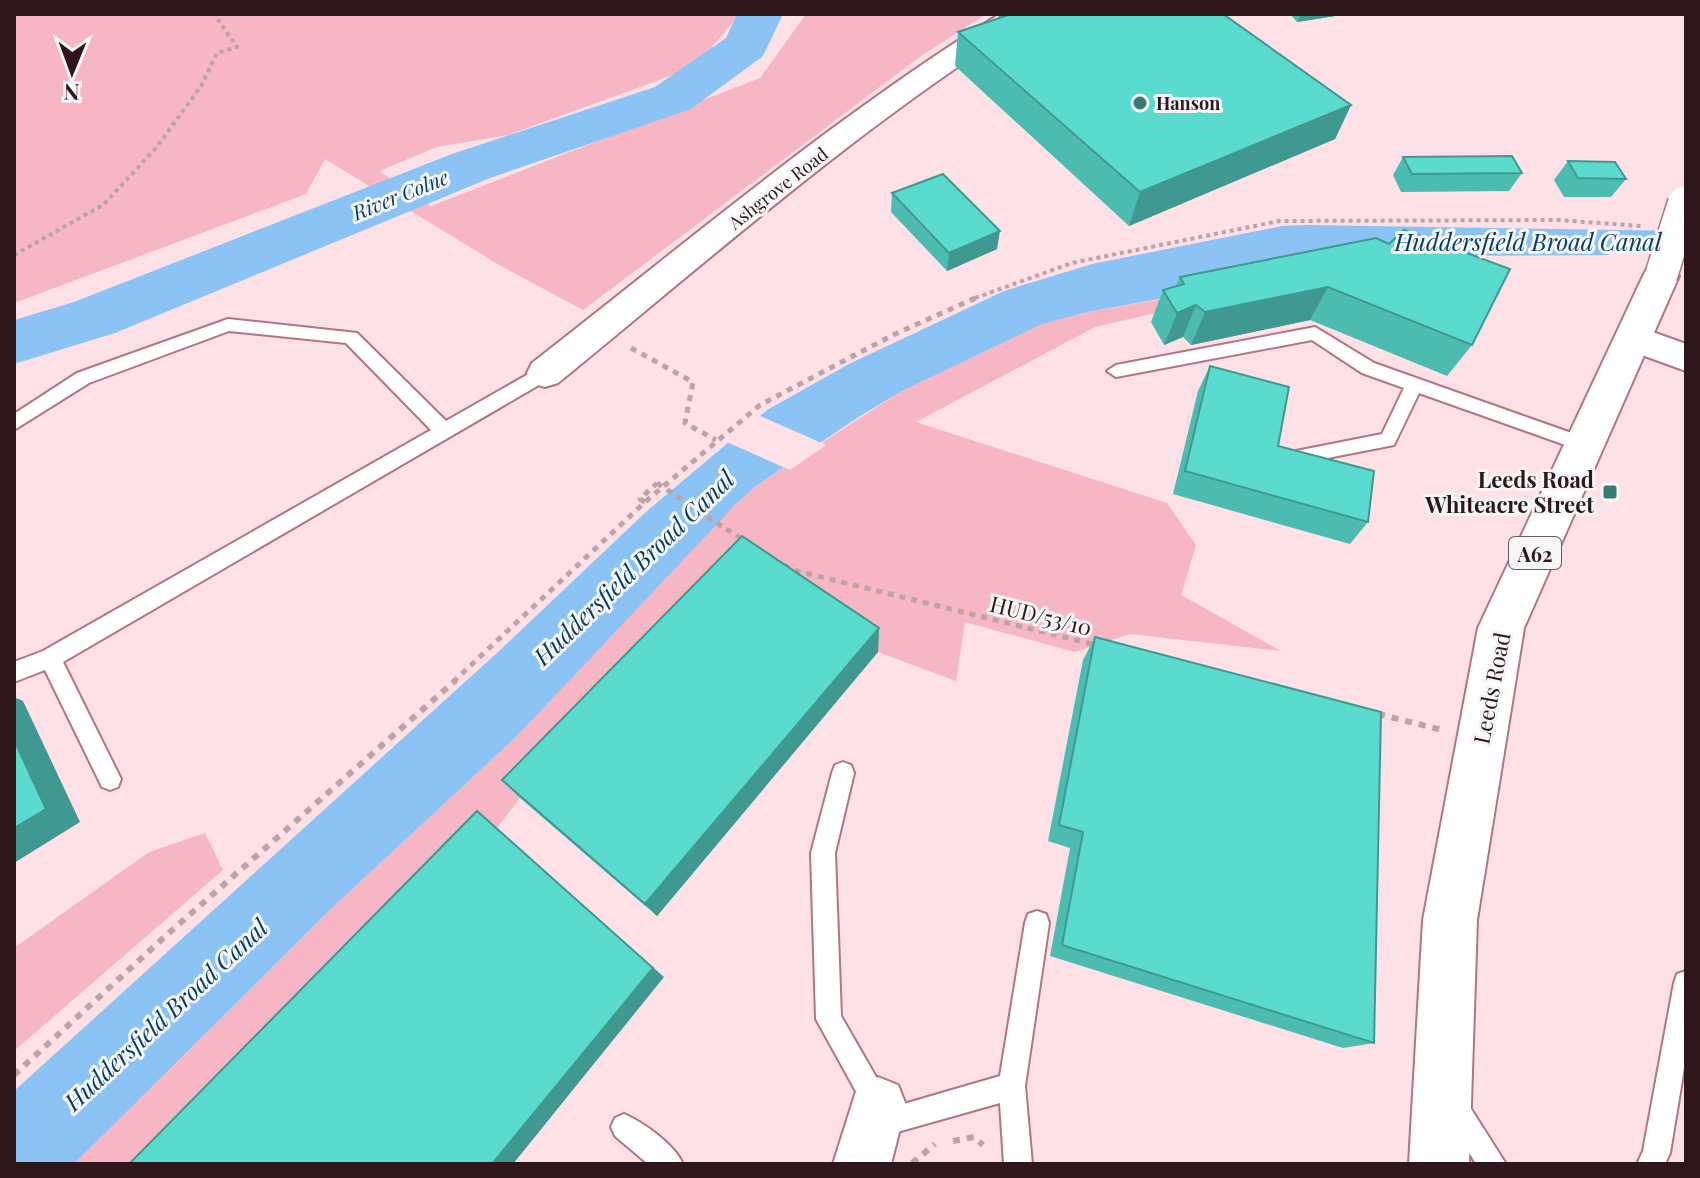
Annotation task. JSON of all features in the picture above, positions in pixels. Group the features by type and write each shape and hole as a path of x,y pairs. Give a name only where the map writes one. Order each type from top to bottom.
{"main road":[{"name":"Leeds Road","path":"1439,1164 1450,920 1501,628 1661,276 1685,201"}],"street":[{"name":"Ashgrove Road","path":"545,373 945,60 1019,14"},
{"path":"1633,338 1686,358"}],"lane":[{"path":"14,423 83,378 228,325 351,337 444,431"},
{"path":"1116,371 1315,333 1368,368 1585,445"},
{"path":"14,672 50,658 545,373"},
{"path":"1302,456 1388,440 1415,383"},
{"path":"50,658 110,779"},
{"path":"843,773 823,853 829,1019 881,1140 1012,1086"},
{"path":"1018,1164 1012,1086 1037,923"},
{"path":"1651,1164 1677,1078 1678,1040 1686,983"},
{"path":"1442,1087 1492,1164"},
{"path":"624,1127 669,1164"}],"path":[{"path":"14,255 103,205 156,148 201,86 217,53 237,47 214,14"},
{"path":"14,1075 170,932 466,671 645,502 716,440 760,405 893,335 975,297 1072,263 1279,221 1558,220 1645,226"},
{"path":"598,329 693,382 685,423 716,440"},
{"path":"645,502 640,499 657,483 750,544"},
{"name":"HUD/53/10","path":"782,563 793,570 1099,645"},
{"path":"1375,713 1451,732"},
{"path":"881,1140 934,1144 974,1137 993,1154"}],"shaded area":[{"path":"14,14 740,14 695,67 508,135 437,147 379,171 431,206 760,78 806,14 986,14 921,56 583,310 501,266 325,159 306,194 14,303"},
{"path":"1370,263 1095,327 916,422 1167,503 1196,545 1181,595 1281,651 1130,634 1075,652 965,622 956,681 878,652 747,563 520,798 497,828 172,1164 74,1164 333,907 516,737 707,532 756,486 900,392 1040,325 1087,312"},
{"path":"205,833 223,870 14,1051 14,948 149,852"}],"water":[{"name":"Huddersfield Broad Canal","path":"1282,226 1686,231 1686,250 1614,249 1608,255 1431,256 1235,285 1087,312 1040,325 900,392 756,486 735,505 516,737 333,907 74,1164 14,1164 14,1091 498,652 647,511 767,410 849,364 1004,291 1092,264"}],"pier":[{"path":"755,414 826,445 790,470 722,440"}],"building":[{"name":"Hanson","path":"1011,14 1223,14 1351,105 1140,192 958,32"},
{"path":"1512,156 1522,173 1412,174 1403,157"},
{"path":"1568,161 1615,162 1626,179 1578,178"},
{"path":"943,174 1000,231 949,253 892,193"},
{"path":"1404,230 1510,269 1472,345 1328,287 1205,312 1196,305 1177,313 1163,290 1184,284 1180,277 1376,238 1389,244"},
{"path":"1210,366 1289,387 1278,446 1374,471 1368,522 1185,471"},
{"path":"742,536 879,628 645,904 502,780"},
{"path":"1095,637 1381,712 1374,1043 1062,945 1083,832 1059,825"},
{"path":"14,740 46,809 14,828"},
{"path":"477,811 653,968 492,1164 129,1164"}],"waterway":[{"name":"River Colne","path":"14,342 94,318 471,166 673,98 746,46 760,14"}],"place":[{"name":"Hanson","path":"1140,103"},
{"name":"Leeds Road Whiteacre Street","path":"1610,492"}]}
